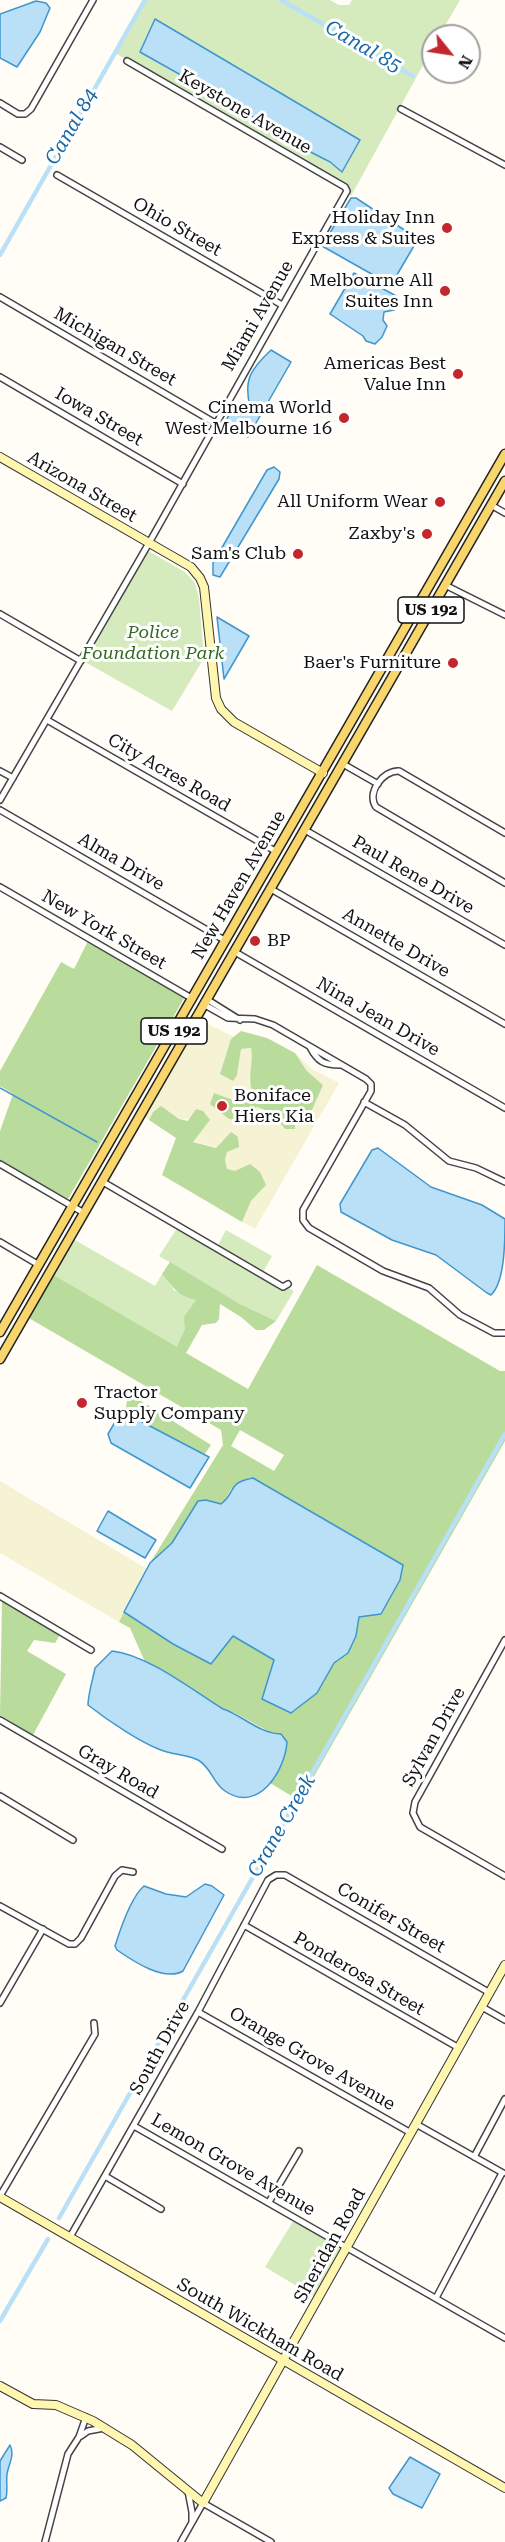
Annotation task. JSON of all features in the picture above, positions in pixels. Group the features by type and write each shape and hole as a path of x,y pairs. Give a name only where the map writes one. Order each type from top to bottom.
{"main road":[{"name":"New Haven Avenue","path":"2,1325 193,999 505,454"},
{"path":"489,481 488,494 491,505"},
{"name":"New Haven Avenue","path":"0,1359 505,481"},
{"path":"481,496 484,506 483,520"},
{"path":"446,558 442,574 446,585"},
{"path":"430,584 434,593 432,609"},
{"path":"382,669 392,678"},
{"path":"341,740 338,755 343,764"},
{"path":"323,772 327,783 326,793"},
{"path":"302,809 302,824 305,830"},
{"path":"277,852 280,865 279,876"},
{"path":"226,941 235,952"},
{"path":"202,983 200,998 206,1002"},
{"path":"193,999 196,1011 195,1022"},
{"path":"135,1099 138,1122"},
{"path":"126,1115 130,1124 129,1137"},
{"path":"39,1265 43,1277 41,1287"},
{"path":"2,1325 8,1336 5,1349"}],"street":[{"path":"0,103 18,114 25,114 31,109 93,0"},
{"name":"Keystone Avenue","path":"126,61 345,187 347,191"},
{"path":"401,109 505,165"},
{"path":"0,147 22,160"},
{"name":"Ohio Street","path":"57,175 282,305"},
{"name":"Miami Avenue","path":"0,800 183,484 215,423 347,191"},
{"name":"Michigan Street","path":"0,297 215,423"},
{"name":"Iowa Street","path":"0,377 183,484"},
{"name":"Arizona Street","path":"0,457 191,567 200,578 206,598 216,698 221,709 234,722 323,772"},
{"path":"491,505 505,513"},
{"path":"446,585 505,615"},
{"path":"0,614 81,661"},
{"name":"City Acres Road","path":"47,720 277,852"},
{"path":"343,764 378,784"},
{"path":"505,833 399,771 391,770 378,784 373,795 373,803 376,807 505,883"},
{"path":"0,771 13,778"},
{"name":"Alma Drive","path":"0,810 226,941"},
{"name":"Paul Rene Drive","path":"305,830 505,945"},
{"name":"New York Street","path":"0,887 193,999"},
{"name":"Annette Drive","path":"271,889 505,1024"},
{"name":"Nina Jean Drive","path":"235,952 505,1108"},
{"path":"206,1002 228,1018 255,1019 273,1024 371,1084 371,1091 303,1210 303,1220 309,1228 383,1271 429,1288 460,1315 494,1333 505,1333"},
{"path":"309,1046 316,1058 326,1065 341,1065"},
{"path":"321,1062 325,1054"},
{"path":"364,1102 405,1125 449,1161 476,1168 505,1182"},
{"path":"0,1164 84,1214"},
{"path":"103,1182 283,1287 288,1284"},
{"path":"0,1242 39,1265"},
{"path":"0,1596 91,1650"},
{"name":"Sylvan Drive","path":"505,1640 415,1802 413,1813 420,1827 505,1876"},
{"name":"Gray Road","path":"0,1720 222,1849"},
{"path":"0,1796 73,1840"},
{"path":"0,1906 69,1944 75,1944 81,1938 115,1876 122,1870 133,1872"},
{"name":"South Drive","path":"70,2237 198,2012 268,1880 276,1875"},
{"name":"Conifer Street","path":"276,1875 285,1875 489,1993"},
{"name":"Ponderosa Street","path":"244,1925 459,2048"},
{"path":"0,2003 43,1929"},
{"name":"Sheridan Road","path":"181,2542 505,1965"},
{"path":"482,2007 505,2020"},
{"name":"Orange Grove Avenue","path":"198,2012 411,2133"},
{"path":"0,2197 94,2034 94,2023"},
{"path":"474,2157 505,2099"},
{"path":"416,2124 504,2174 436,2298"},
{"name":"Lemon Grove Avenue","path":"134,2126 505,2338"},
{"path":"269,2202 299,2151"},
{"path":"105,2176 161,2209"},
{"name":"South Wickham Road","path":"0,2197 505,2488"},
{"path":"0,2386 33,2404 56,2405 86,2417 132,2445 203,2503 271,2542"},
{"path":"45,2542 68,2454 79,2437 86,2417"},
{"path":"79,2437 88,2431 104,2428"},
{"path":"188,2491 192,2524"}],"shaded area":[{"path":"200,1020 234,1037 231,1039 237,1075 241,1049 251,1048 253,1061 249,1082 253,1090 239,1102 214,1093 211,1104 256,1107 271,1111 285,1129 295,1109 323,1085 307,1071 295,1053 312,1069 339,1083 255,1229 242,1222 251,1201 266,1185 227,1169 225,1160 227,1152 222,1140 217,1148 193,1141 210,1120 179,1119 161,1107 153,1112 149,1120 145,1117"},
{"path":"0,1481 147,1569 119,1622 0,1553"}],"green space":[{"path":"146,0 330,0 339,5 349,5 352,0 460,0 446,24 421,24 421,69 351,196 343,187 115,53","holes":["146,56 360,139 341,171 329,162 295,145"]},
{"name":"Police Foundation Park","path":"148,551 185,572 195,583 199,598 204,658 172,711 85,662"},
{"path":"89,939 186,995 68,1199 0,1160 0,1131 13,1094 0,1086 0,1071 61,962 74,969"},
{"path":"241,1031 267,1038 295,1053 307,1071 323,1085 311,1112 295,1109 295,1129 285,1129 271,1112 257,1107 246,1122 229,1119 210,1104 214,1093 239,1102 252,1091 251,1048 241,1049 237,1075 233,1081 220,1074 231,1039"},
{"path":"161,1106 179,1119 188,1121 196,1109 203,1111 210,1120 193,1142 216,1148 231,1132 238,1137 239,1147 227,1152 225,1160 227,1169 235,1171 250,1164 260,1172 266,1185 251,1201 242,1222 162,1175 176,1138 149,1120 153,1112"},
{"path":"178,1227 215,1251 226,1230 272,1256 262,1274 294,1291 276,1321 240,1304 159,1256"},
{"path":"73,1239 155,1286 162,1274 174,1290 197,1300 185,1317 185,1328 177,1348 52,1274"},
{"path":"170,1262 240,1304 276,1321 264,1330 256,1330 220,1304 219,1319 216,1323 202,1325 186,1353 248,1389 317,1265 500,1371 505,1371 505,1441 300,1801 270,1783 276,1777 273,1734 223,1709 146,1664 130,1628 119,1622 124,1612 173,1644 211,1664 233,1636 274,1660 269,1675 317,1693 334,1662 348,1653 356,1636 359,1617 381,1614 400,1580 403,1565 231,1489 221,1504 206,1500 198,1501 172,1544 150,1563 223,1445 221,1430 27,1317 52,1274 177,1347 185,1328 184,1317 196,1300 177,1291 162,1274","holes":["240,1430 284,1455 274,1471 231,1446"]},
{"path":"133,1396 211,1445 204,1455 125,1413 127,1401"},
{"path":"2,1601 61,1633 55,1643 34,1640 27,1651 66,1674 33,1735 0,1715"},
{"path":"294,2220 340,2246 341,2249 315,2297 265,2267"}],"water":[{"path":"36,1 46,3 50,8 40,32 17,67 0,58 0,14"},
{"path":"155,19 360,140 342,172 330,162 289,141 241,109 140,52"},
{"path":"351,198 356,198 418,239 391,285 322,246"},
{"path":"354,273 398,297 394,310 384,312 383,320 387,326 382,337 375,344 366,341 363,336 330,314"},
{"path":"271,350 291,362 248,437 225,424 229,414 250,406 248,388 251,375"},
{"path":"274,467 280,472 279,479 220,577 213,575 213,563 267,470"},
{"path":"217,617 249,636 224,679"},
{"path":"378,1148 431,1187 482,1205 505,1219 502,1271 496,1289 491,1295 436,1255 392,1240 341,1212 340,1204 372,1150"},
{"path":"125,1413 209,1457 190,1488 111,1443 108,1434 118,1417"},
{"path":"253,1478 403,1565 400,1580 381,1614 359,1617 356,1636 348,1653 334,1663 317,1693 291,1713 262,1699 274,1660 233,1636 211,1664 173,1644 124,1612 150,1563 172,1543 198,1501 206,1500 221,1504 235,1485"},
{"path":"108,1511 156,1540 145,1558 97,1531"},
{"path":"112,1651 155,1666 258,1728 281,1734 287,1742 285,1753 281,1765 268,1786 248,1797 237,1797 221,1788 198,1760 167,1752 148,1744 88,1705 95,1668"},
{"path":"205,1884 224,1895 183,1971 175,1974 158,1972 117,1950 115,1946 127,1914 144,1886 166,1894 186,1897"},
{"path":"10,2445 12,2456 7,2474 7,2495 0,2501 0,2461"},
{"path":"410,2457 440,2474 422,2508 393,2494 389,2488"}],"waterway":[{"name":"Canal 84","path":"0,255 145,0"},
{"name":"Canal 85","path":"281,0 413,76"},
{"path":"0,1088 97,1142"},
{"name":"Crane Creek","path":"59,2218 505,1434"},
{"name":"Crane Creek","path":"0,2321 48,2239"}],"place":[{"name":"Holiday Inn Express & Suites","path":"447,228"},
{"name":"Melbourne All Suites Inn","path":"445,291"},
{"name":"Americas Best Value Inn","path":"458,374"},
{"name":"Cinema World West Melbourne 16","path":"344,418"},
{"name":"All Uniform Wear","path":"440,502"},
{"name":"Zaxby's","path":"427,534"},
{"name":"Sam's Club","path":"298,554"},
{"name":"Baer's Furniture","path":"453,663"},
{"name":"BP","path":"255,941"},
{"name":"Boniface Hiers Kia","path":"222,1106"},
{"name":"Tractor Supply Company","path":"82,1403"}]}
